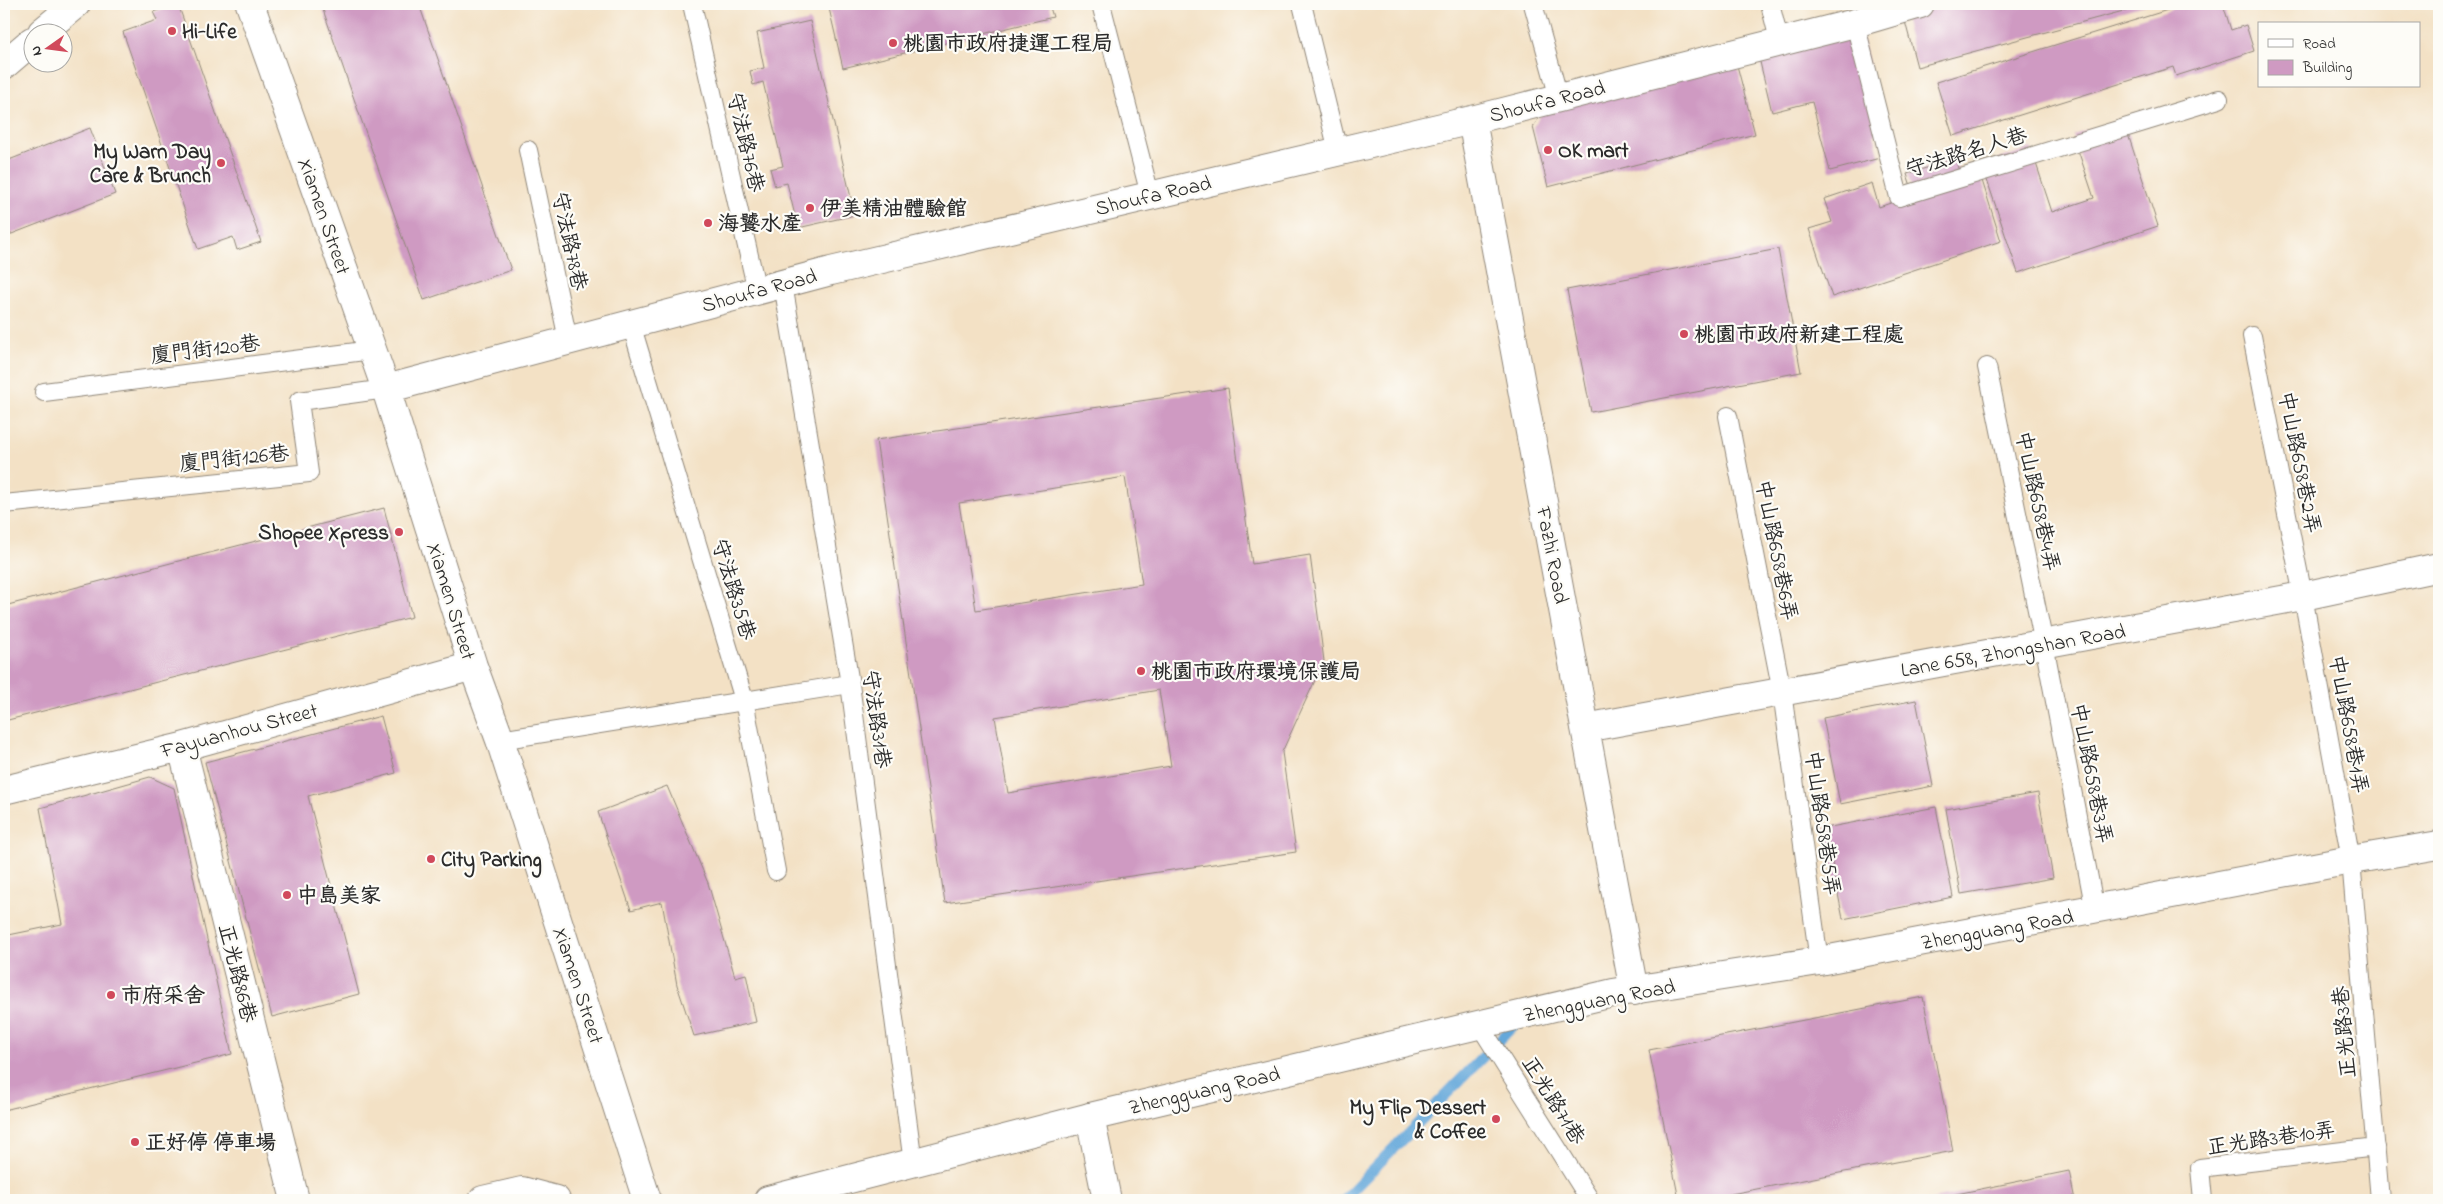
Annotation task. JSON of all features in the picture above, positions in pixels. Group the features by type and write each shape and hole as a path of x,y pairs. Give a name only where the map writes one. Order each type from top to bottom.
{"street":[{"path":"54,22 76,4"},
{"name":"Xiamen Street","path":"250,4 386,389 473,666 500,740 648,1200"},
{"name":"Shoufa Road","path":"386,389 783,284 1150,195 1472,120 1779,40 1855,23 1920,4"},
{"path":"4,65 22,50"},
{"name":"Fazhi Road","path":"1472,120 1634,990"},
{"name":"Lane 658, Zhongshan Road","path":"1585,728 2303,596 2439,567"},
{"name":"Fayuanhou Street","path":"4,790 182,746 473,666"},
{"name":"正光路86巷","path":"182,746 295,1200"},
{"name":"Zhengguang Road","path":"768,1200 1090,1117 1613,993 1819,961 2351,860 2439,846"},
{"path":"1090,1117 1107,1200"},
{"path":"483,1200 522,1191 556,1200"}],"lane":[{"name":"守法路76巷","path":"692,4 757,291"},
{"path":"1101,4 1150,195"},
{"path":"1302,4 1338,151"},
{"path":"1533,4 1558,98"},
{"path":"1770,4 1779,40"},
{"name":"守法路名人巷","path":"1855,23 1899,196 2219,99"},
{"name":"守法路78巷","path":"528,150 568,340"},
{"name":"守法路31巷","path":"783,284 850,684 913,1163"},
{"name":"守法路35巷","path":"631,324 744,700 776,871"},
{"name":"中山路658巷2弄","path":"2252,336 2303,596"},
{"name":"廈門街120巷","path":"44,392 372,350"},
{"name":"中山路658巷4弄","path":"1987,367 2044,644"},
{"name":"廈門街126巷","path":"4,504 309,473 299,401 386,389"},
{"name":"中山路658巷6弄","path":"1728,416 1782,692"},
{"name":"中山路658巷1弄","path":"2303,596 2351,860"},
{"name":"中山路658巷3弄","path":"2044,644 2095,910"},
{"path":"500,740 850,684"},
{"name":"中山路658巷5弄","path":"1782,692 1819,961"},
{"name":"正光路3巷","path":"2351,860 2380,1200"},
{"name":"正光路71巷","path":"1479,1024 1590,1200"},
{"name":"正光路3巷10弄","path":"2202,1200 2200,1168 2376,1147"}],"building":[{"path":"178,4 261,242 237,250 233,237 198,249 123,32 157,20 153,12"},
{"path":"321,4 429,4 420,7 511,270 424,300"},
{"name":"桃園市政府捷運工程局","path":"828,4 1049,4 1053,17 843,68"},
{"path":"1909,4 2149,4 1917,67 1901,6"},
{"path":"2187,4 2223,4 2231,30 2246,25 2254,51 2176,76 2173,67 1953,136 1936,82"},
{"path":"810,21 855,215 798,228 787,183 775,186 770,169 783,166 763,82 753,85 750,71 764,68 757,33"},
{"path":"1861,32 1886,132 1874,135 1880,158 1830,171 1812,102 1772,112 1759,58"},
{"path":"1734,54 1755,134 1548,187 1533,127 1549,102"},
{"path":"2123,119 2158,226 2018,273 1982,165 2031,148 2052,212 2094,198 2073,135"},
{"path":"90,128 115,194 4,237 4,162"},
{"path":"1955,159 1962,180 1980,174 2001,241 1832,297 1809,229 1832,222 1824,199 1872,183 1879,207 1914,195 1907,174"},
{"path":"1778,249 1801,372 1591,412 1567,290"},
{"path":"1228,388 1252,564 1310,555 1324,661 1282,752 1296,852 945,903 876,440","holes":["1125,477 1142,584 976,610 959,503","1159,690 1171,766 1008,793 995,717"]},
{"path":"384,508 412,617 4,721 4,606"},
{"path":"1916,700 1933,786 1840,804 1823,718"},
{"name":"中島美家","path":"381,716 396,773 308,796 359,994 272,1017 205,762"},
{"name":"市府采舍","path":"150,777 174,788 232,1054 4,1110 4,936 62,924 40,808"},
{"path":"667,786 708,883 735,977 746,974 756,1022 694,1036 677,985 662,902 631,910 598,812"},
{"path":"2038,793 2053,878 1961,894 1946,809"},
{"path":"1936,807 1953,897 1843,919 1825,828"},
{"path":"1923,997 1953,1151 1700,1200 1679,1200 1649,1050"},
{"path":"2069,1171 2075,1200 1932,1199"}],"waterway":[{"path":"1343,1200 1517,1022"}],"place":[{"name":"Hi-Life","path":"172,31"},
{"name":"桃園市政府捷運工程局","path":"893,43"},
{"name":"OK mart","path":"1548,150"},
{"name":"My Warn Day Care & Brunch","path":"221,163"},
{"name":"伊美精油體驗館","path":"810,208"},
{"name":"海饕水產","path":"708,223"},
{"name":"桃園市政府新建工程處","path":"1684,334"},
{"name":"Shopee Xpress","path":"399,532"},
{"name":"桃園市政府環境保護局","path":"1141,671"},
{"name":"City Parking","path":"431,859"},
{"name":"中島美家","path":"287,895"},
{"name":"市府采舍","path":"111,995"},
{"name":"My Flip Dessert & Coffee","path":"1496,1119"},
{"name":"正好停 停車場","path":"135,1142"}]}
